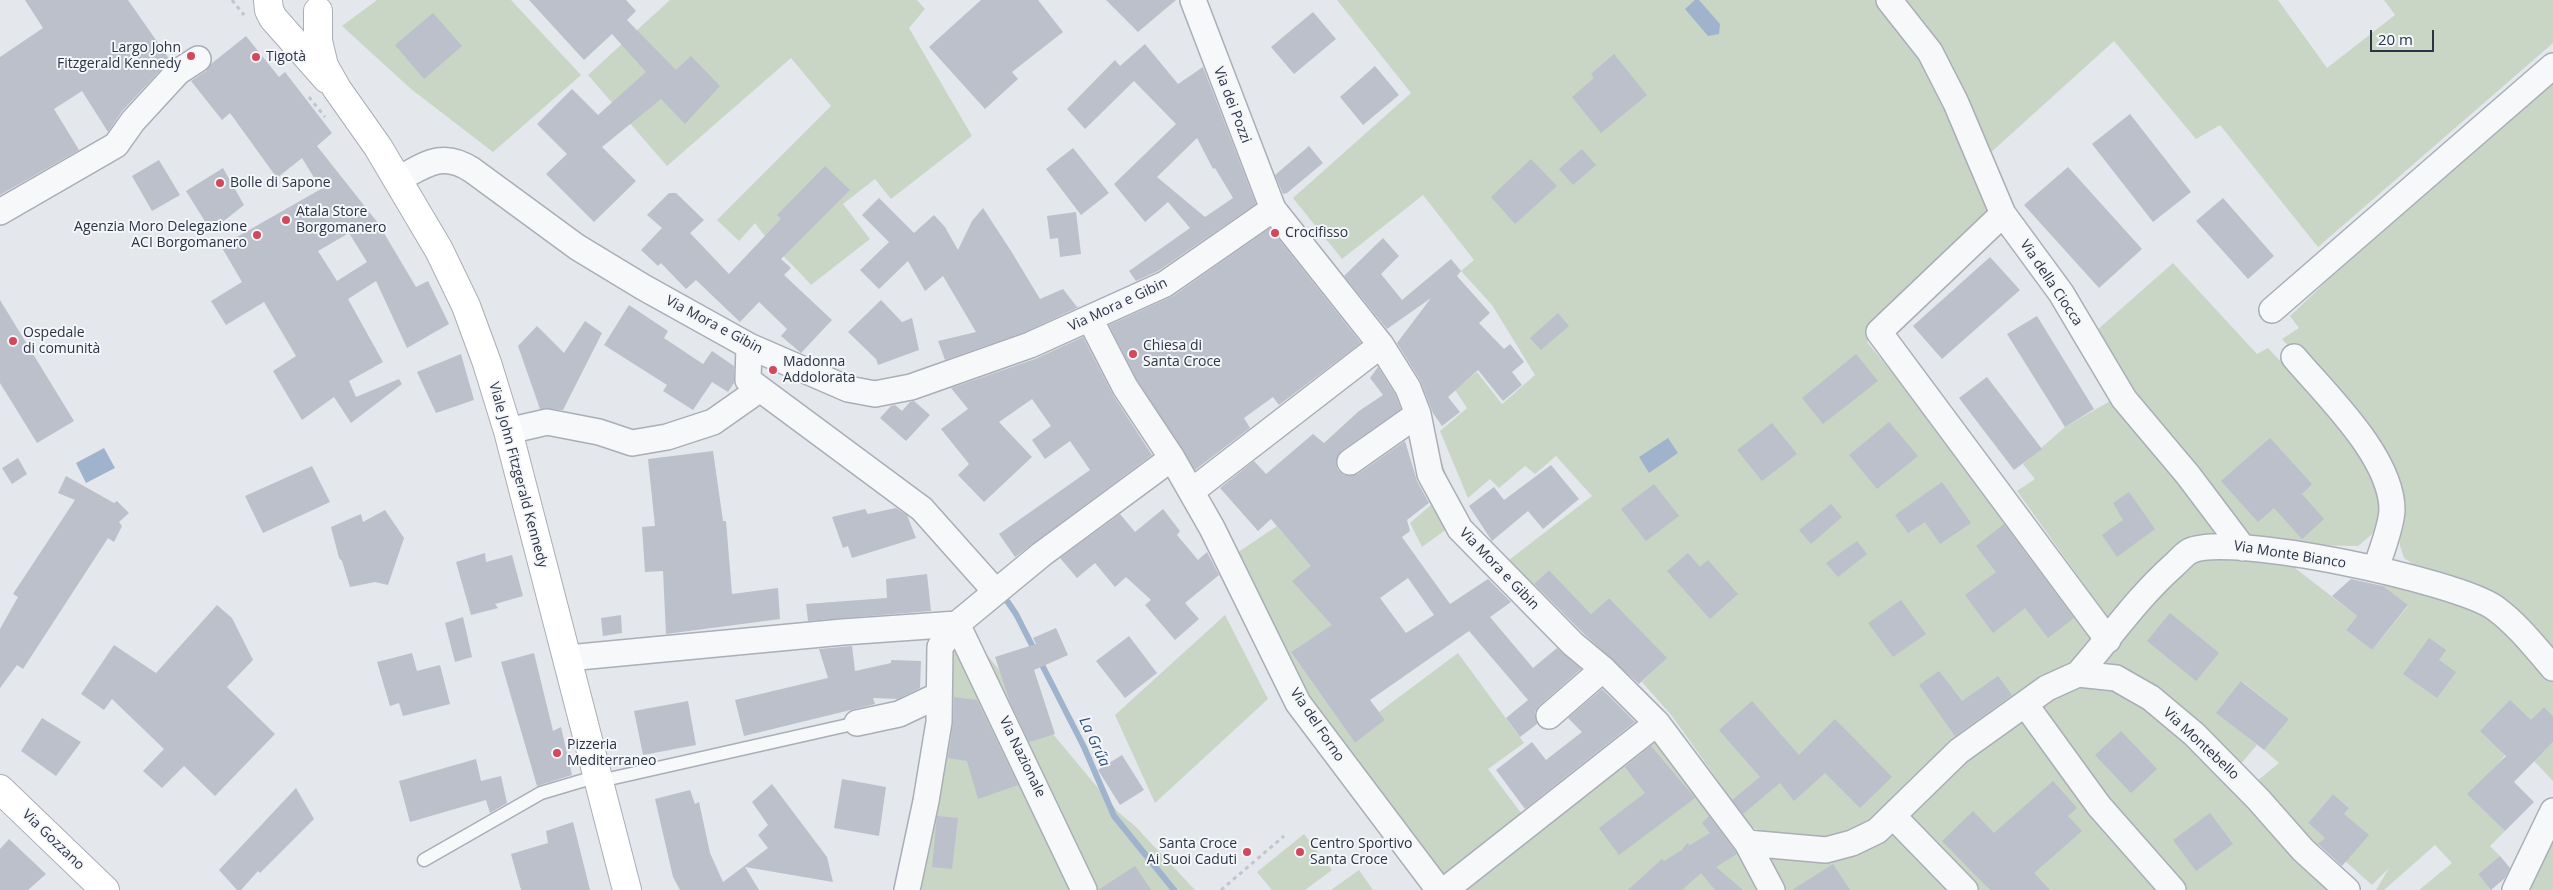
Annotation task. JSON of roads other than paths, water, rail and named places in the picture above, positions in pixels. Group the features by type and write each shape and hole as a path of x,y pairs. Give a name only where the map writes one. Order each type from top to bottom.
{"main road":[{"name":"Viale John Fitzgerald Kennedy","path":"269,8 292,29 308,24 319,4"},
{"name":"Viale John Fitzgerald Kennedy","path":"319,4 318,41 324,66 337,90"},
{"name":"Viale John Fitzgerald Kennedy","path":"269,8 337,90 378,147 439,250 466,306 487,363 508,431 628,890"},
{"name":"Via Gozzano","path":"0,789 105,890"}],"street":[{"name":"Via dei Pozzi","path":"1193,0 1273,209"},
{"name":"Via della Ciocca","path":"1889,0 1930,52 1956,103 2003,214 2061,293 2124,399 2188,475 2243,548"},
{"path":"0,212 116,144 133,120 178,72 198,59"},
{"path":"2272,310 2553,66"},
{"name":"Via Mora e Gibin","path":"397,180 439,160 454,160 464,164 577,247 749,346 848,389 875,394 911,387 1030,346 1166,284 1273,209 1381,345 1408,388 1418,414 1430,474 1460,529 1507,579 1573,644 1603,669 1657,723 1747,843 1772,890"},
{"path":"2003,214 1879,332 2108,640"},
{"name":"Via del Forno","path":"1090,319 1129,394 1192,491 1298,702 1439,890"},
{"path":"1192,491 1381,345"},
{"path":"749,346 748,380 922,509 996,592"},
{"path":"2294,357 2367,443 2388,486 2392,510 2376,569"},
{"path":"508,431 547,422 599,432 632,443 667,437 713,422 760,389"},
{"path":"1350,462 1418,414"},
{"path":"907,890 939,722 940,648 957,624 1042,554 1172,458"},
{"name":"Via Monte Bianco","path":"2078,674 2157,580 2190,552 2222,546 2290,553 2376,569 2455,590 2494,607 2524,635 2553,668"},
{"path":"568,658 843,632 957,624"},
{"name":"Via Nazionale","path":"957,624 1084,890"},
{"path":"1549,716 1603,669"},
{"path":"1747,843 1826,850 1852,843 1877,831 1959,751 2047,688 2078,674"},
{"name":"Via Montebello","path":"2078,674 2116,678 2151,698 2194,734 2258,799 2303,850 2348,890"},
{"path":"857,723 899,714 939,695"},
{"path":"2025,704 2099,806 2173,890"},
{"path":"1445,890 1657,723"},
{"path":"2515,890 2553,812"},
{"path":"1893,816 1965,890"}],"lane":[{"path":"424,860 541,793 857,723"}],"water":[{"path":"1695,0 1699,0 1720,24 1719,34 1708,36 1685,9"},
{"path":"1668,438 1678,453 1649,473 1639,457"},
{"path":"104,448 115,468 86,483 76,463"}],"waterway":[{"name":"La Grűa","path":"1003,595 1016,614 1084,747 1114,816 1174,890"}],"place":[{"name":"Largo John Fitzgerald Kennedy","path":"191,56"},
{"name":"Tigotà","path":"256,57"},
{"name":"Bolle di Sapone","path":"220,183"},
{"name":"Atala Store Borgomanero","path":"286,220"},
{"name":"Crocifisso","path":"1275,233"},
{"name":"Agenzia Moro Delegazione ACI Borgomanero","path":"257,235"},
{"name":"Ospedale di comunità","path":"13,341"},
{"name":"Chiesa di Santa Croce","path":"1133,354"},
{"name":"Madonna Addolorata","path":"773,370"},
{"name":"Pizzeria Mediterraneo","path":"557,753"},
{"name":"Santa Croce Ai Suoi Caduti","path":"1247,852"},
{"name":"Centro Sportivo Santa Croce","path":"1300,852"}]}
